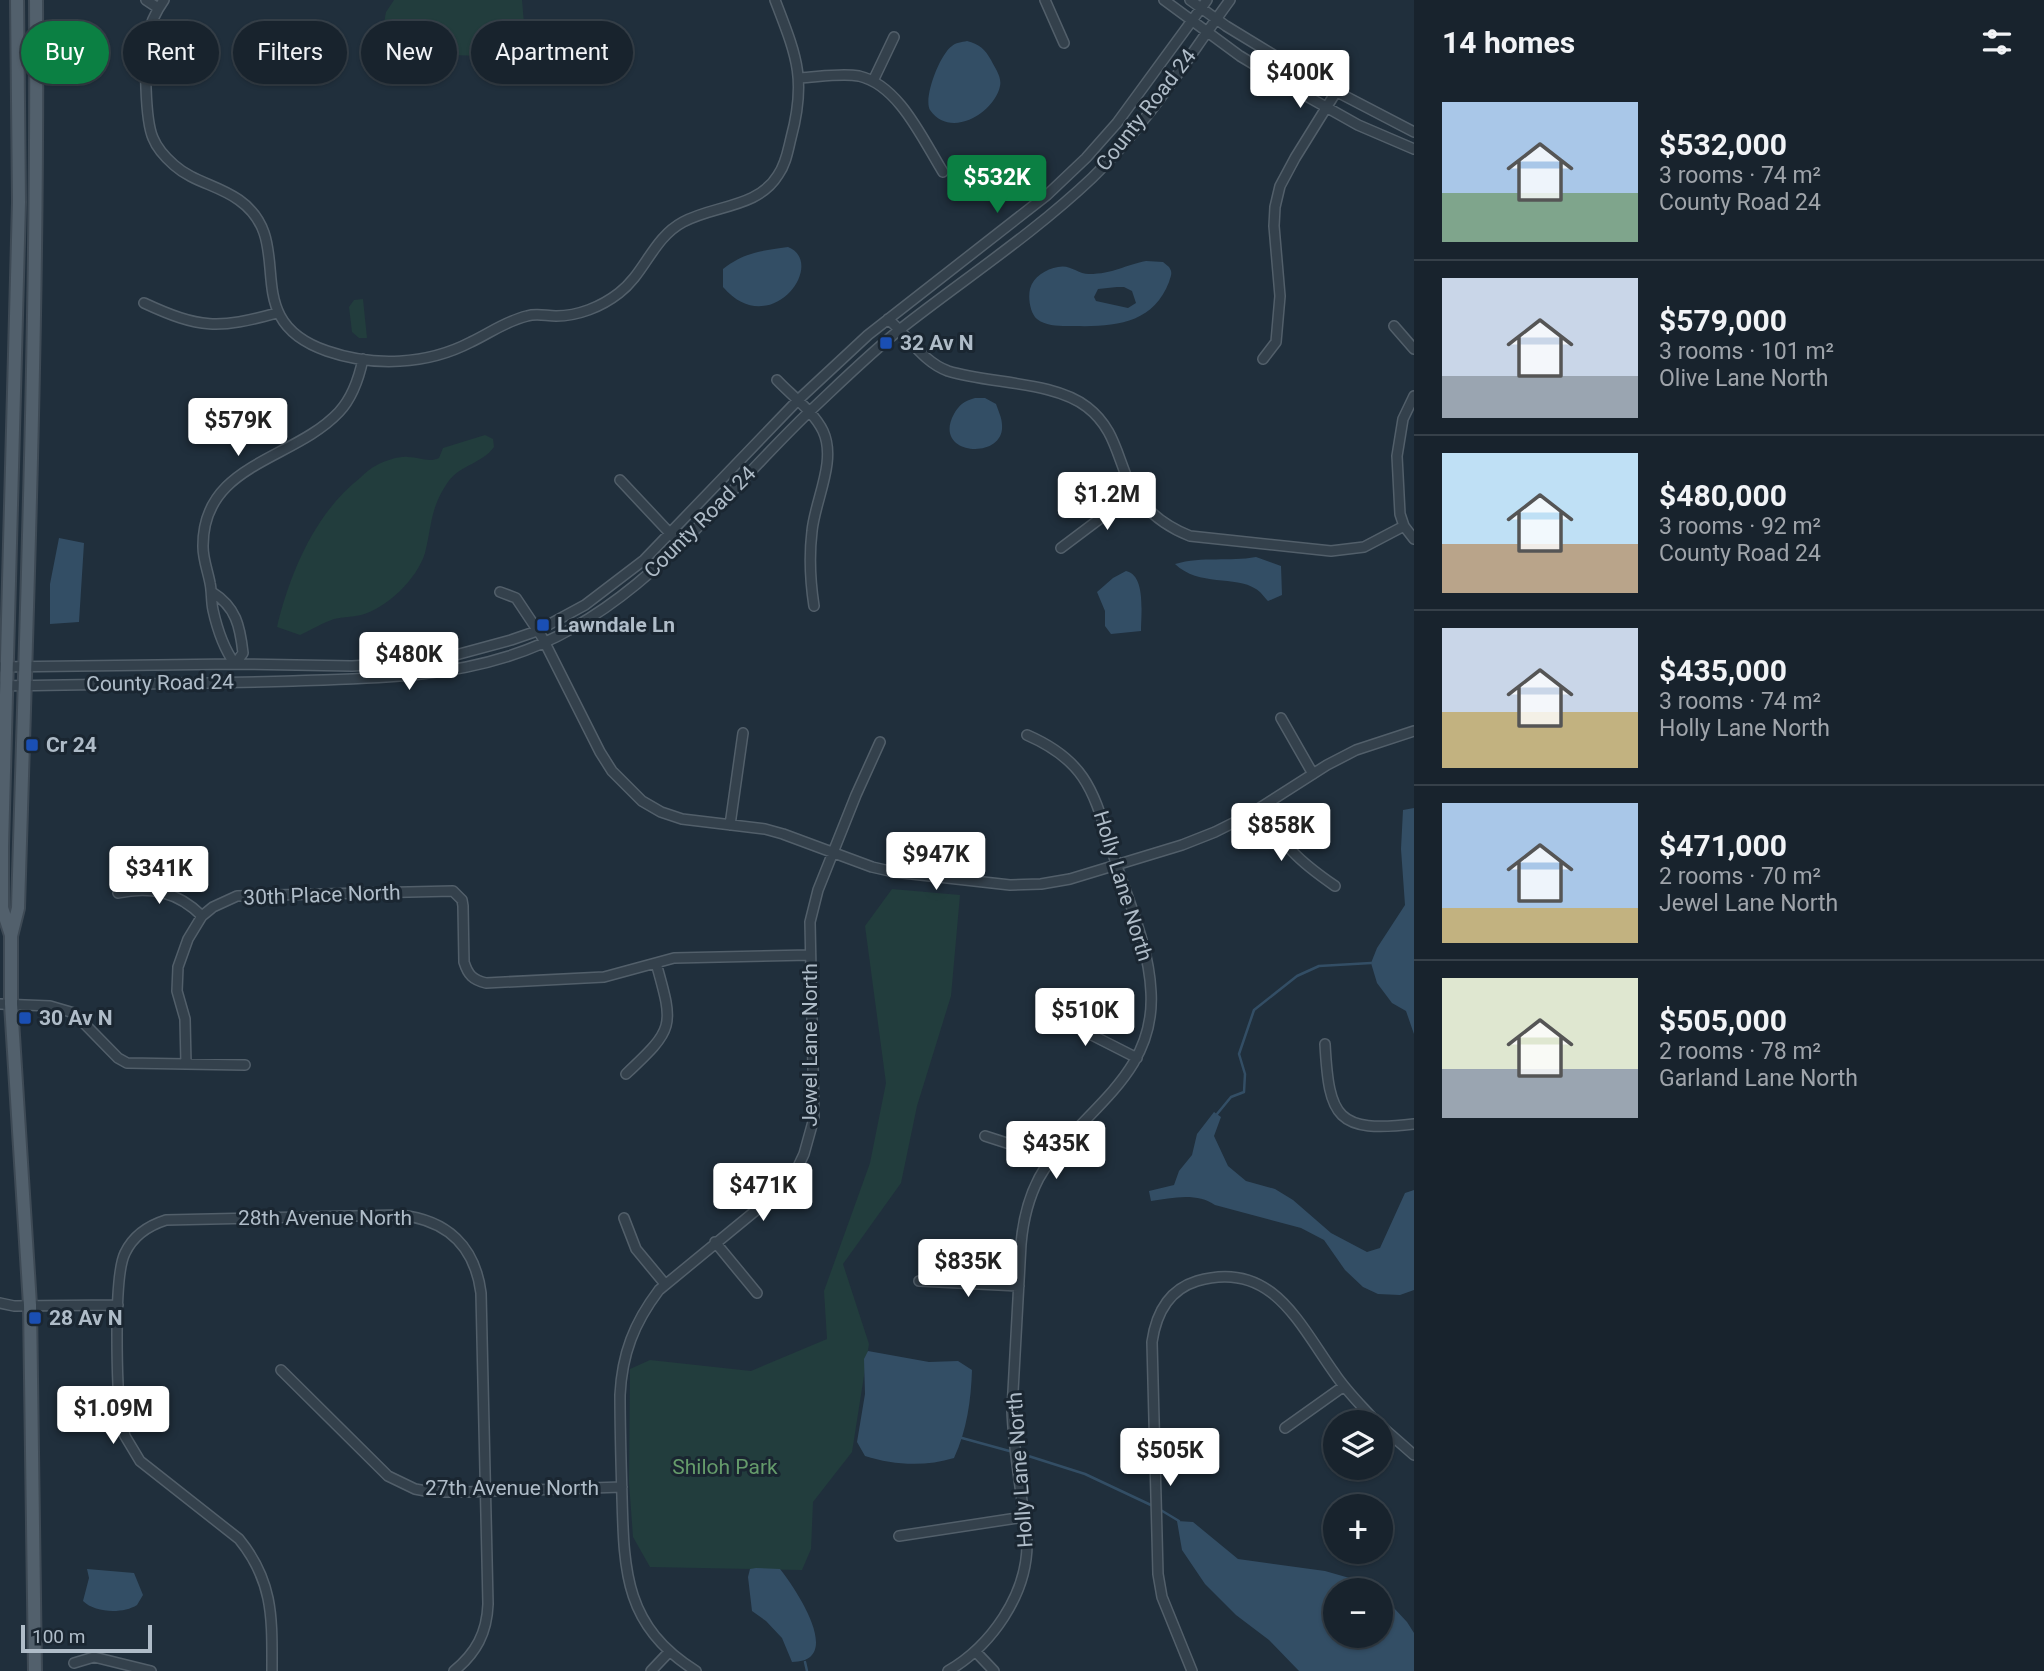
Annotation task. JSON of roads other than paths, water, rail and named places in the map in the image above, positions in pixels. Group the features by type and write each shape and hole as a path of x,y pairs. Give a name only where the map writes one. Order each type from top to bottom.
{"main road":[{"path":"11,936 2,908 1,847 3,667 19,202 17,0"},
{"path":"35,1671 30,1305 5,1004 11,936 18,908 25,685 37,205 36,0"}],"street":[{"path":"146,0 161,4 148,36 148,108 153,138 170,163 182,173 239,200 260,222 266,237 271,288 277,313 298,337 345,356 397,361 431,356 470,343 506,322 531,315 572,314 606,302 634,279 660,239 671,229 684,221 757,195 777,178 787,155 796,118 799,78 796,56 775,0"},
{"path":"1045,0 1064,43"},
{"path":"1164,0 1240,57 1359,125 1414,149"},
{"path":"1190,0 1204,4 1216,19 1336,92 1414,132"},
{"name":"County Road 24","path":"3,667 235,664 352,666 407,663 477,651 579,626 613,604 653,572 808,412 900,329 1026,235 1093,177 1138,126 1230,0"},
{"name":"County Road 24","path":"3,685 402,678 475,667 541,637 645,560 797,401 888,319 1047,195 1086,158 1117,123 1204,4"},
{"path":"873,81 894,37"},
{"path":"799,78 844,75 873,81 891,93 899,103 943,172"},
{"path":"1263,359 1276,342 1280,296 1274,226 1280,186 1336,92"},
{"path":"144,303 187,322 206,326 234,324 277,313"},
{"path":"888,319 933,364 948,371 1046,390 1083,403 1108,428 1134,492 1158,520 1190,536 1331,551 1364,547 1404,526"},
{"path":"1394,326 1414,349"},
{"path":"235,664 227,654 212,608 212,592 202,549 207,517 218,494 229,482 327,423 341,410 359,377 363,359"},
{"path":"777,380 820,424 828,447 811,541 810,580 814,606"},
{"path":"1414,396 1403,419 1397,456 1399,500 1404,526 1414,539"},
{"path":"620,480 680,544"},
{"path":"1061,548 1134,492"},
{"path":"212,592 226,601 237,624 243,653 235,664 235,682"},
{"path":"500,592 516,598 541,637 600,752 626,787 642,801 661,812 682,819 783,834 872,867 894,872 1010,885 1070,879 1182,845 1215,832 1356,750 1414,731"},
{"path":"1281,718 1313,774"},
{"path":"730,825 743,733"},
{"name":"Holly Lane North","path":"948,1671 975,1651 998,1625 1023,1575 1027,1543 1012,1434 1012,1410 1023,1222 1030,1199 1049,1164 1110,1096 1137,1058 1150,1017 1150,983 1144,949 1089,785 1063,754 1027,735"},
{"name":"Jewel Lane North","path":"696,1671 669,1652 652,1633 631,1594 624,1550 620,1395 626,1349 645,1308 665,1284 785,1185 804,1154 814,1118 810,922 833,852 880,743"},
{"path":"1261,807 1290,852 1335,886"},
{"path":"118,892 134,889 167,892 183,899 202,916 188,939 176,978 185,1019 186,1064"},
{"name":"30th Place North","path":"202,916 225,901 250,895 447,890 453,891 462,900 464,962 471,977 486,984 590,978 618,974 656,963"},
{"path":"626,1074 653,1049 667,1027 667,1001 656,963 681,957 810,955"},
{"path":"5,1004 62,1008 74,1013 118,1058 127,1063 245,1065"},
{"path":"1048,1011 1137,1058"},
{"path":"1325,1044 1327,1078 1334,1105 1344,1116 1367,1127 1414,1124"},
{"path":"985,1136 1020,1147 1049,1164"},
{"name":"28th Avenue North","path":"272,1671 271,1604 267,1586 251,1553 239,1539 140,1461 125,1436 119,1407 119,1268 131,1242 152,1225 180,1219 400,1215 426,1220 450,1232 463,1244 479,1276 481,1293 488,1620 476,1649 454,1671"},
{"path":"624,1218 643,1260 665,1284"},
{"path":"715,1242 757,1293"},
{"path":"1192,1671 1162,1597 1156,1551 1152,1342 1157,1319 1169,1298 1191,1283 1217,1277 1249,1280 1263,1286 1287,1306 1343,1386 1366,1410"},
{"path":"919,1281 1019,1286"},
{"path":"0,1303 14,1306 118,1304"},
{"name":"27th Avenue North","path":"281,1370 377,1466 401,1484 431,1492 622,1487"},
{"path":"1285,1428 1343,1386"},
{"path":"1393,1436 1414,1455"},
{"path":"898,1536 1024,1517"},
{"path":"975,1651 994,1671"},
{"path":"651,1671 669,1652"},
{"path":"74,1663 94,1657 151,1671"}],"water":[{"path":"967,41 978,45 986,53 998,73 1000,86 990,105 981,113 971,119 949,123 939,119 930,110 929,96 938,67 947,51 955,44"},
{"path":"788,247 799,256 801,268 797,281 788,294 775,303 759,306 741,302 723,287 723,269 731,263 753,253"},
{"path":"1146,261 1163,262 1171,273 1162,296 1142,315 1117,324 1055,326 1037,319 1033,313 1030,289 1037,277 1049,270 1062,266 1085,274 1097,274","holes":["1124,287 1132,291 1136,303 1128,308 1096,301 1094,297 1098,289"]},
{"path":"975,398 985,398 996,404 1002,425 1000,437 993,444 970,449 952,438 950,428 958,408"},
{"path":"59,538 84,543 79,622 50,624 50,584"},
{"path":"1256,557 1281,566 1282,595 1268,601 1258,590 1247,585 1195,576 1175,564 1196,560"},
{"path":"1126,571 1132,574 1140,587 1141,631 1111,634 1105,626 1105,611 1097,592"},
{"path":"1414,808 1414,1034 1406,1011 1392,1003 1377,983 1371,963 1377,948 1405,905 1401,849 1403,810"},
{"path":"1214,1112 1221,1117 1214,1136 1228,1166 1246,1181 1275,1189 1293,1200 1331,1233 1367,1252 1380,1248 1405,1193 1414,1190 1414,1290 1400,1295 1378,1294 1363,1287 1345,1270 1324,1240 1301,1228 1215,1205 1200,1198 1151,1201 1149,1191 1174,1185 1179,1171 1192,1155 1197,1134"},
{"path":"868,1351 929,1362 958,1361 972,1370 968,1415 954,1458 909,1464 865,1456 857,1442 865,1394 864,1359"},
{"path":"1177,1521 1193,1522 1238,1559 1325,1571 1350,1578 1323,1578 1323,1648 1393,1648 1393,1607 1414,1633 1414,1671 1299,1671 1269,1640 1236,1615 1205,1584 1182,1550"},
{"path":"87,1569 134,1573 143,1595 137,1605 124,1610 109,1611 88,1605 83,1601 89,1578"},
{"path":"750,1569 780,1569 805,1607 816,1638 815,1650 807,1659 792,1662 782,1638 752,1611 748,1577"}],"waterway":[{"path":"1217,1114 1231,1097 1244,1092 1245,1074 1239,1054 1254,1010 1297,976 1319,966 1371,963"},
{"path":"962,1438 1013,1452"},
{"path":"1019,1453 1085,1474 1153,1506"},
{"path":"1159,1509 1179,1521"},
{"path":"805,1662 807,1671"}],"place":[{"name":"32 Av N","path":"886,343"},
{"name":"Lawndale Ln","path":"543,625"},
{"name":"Cr 24","path":"32,745"},
{"name":"30 Av N","path":"25,1018"},
{"name":"28 Av N","path":"35,1318"}],"park label":[{"name":"Shiloh Park","path":"725,1467"}]}
